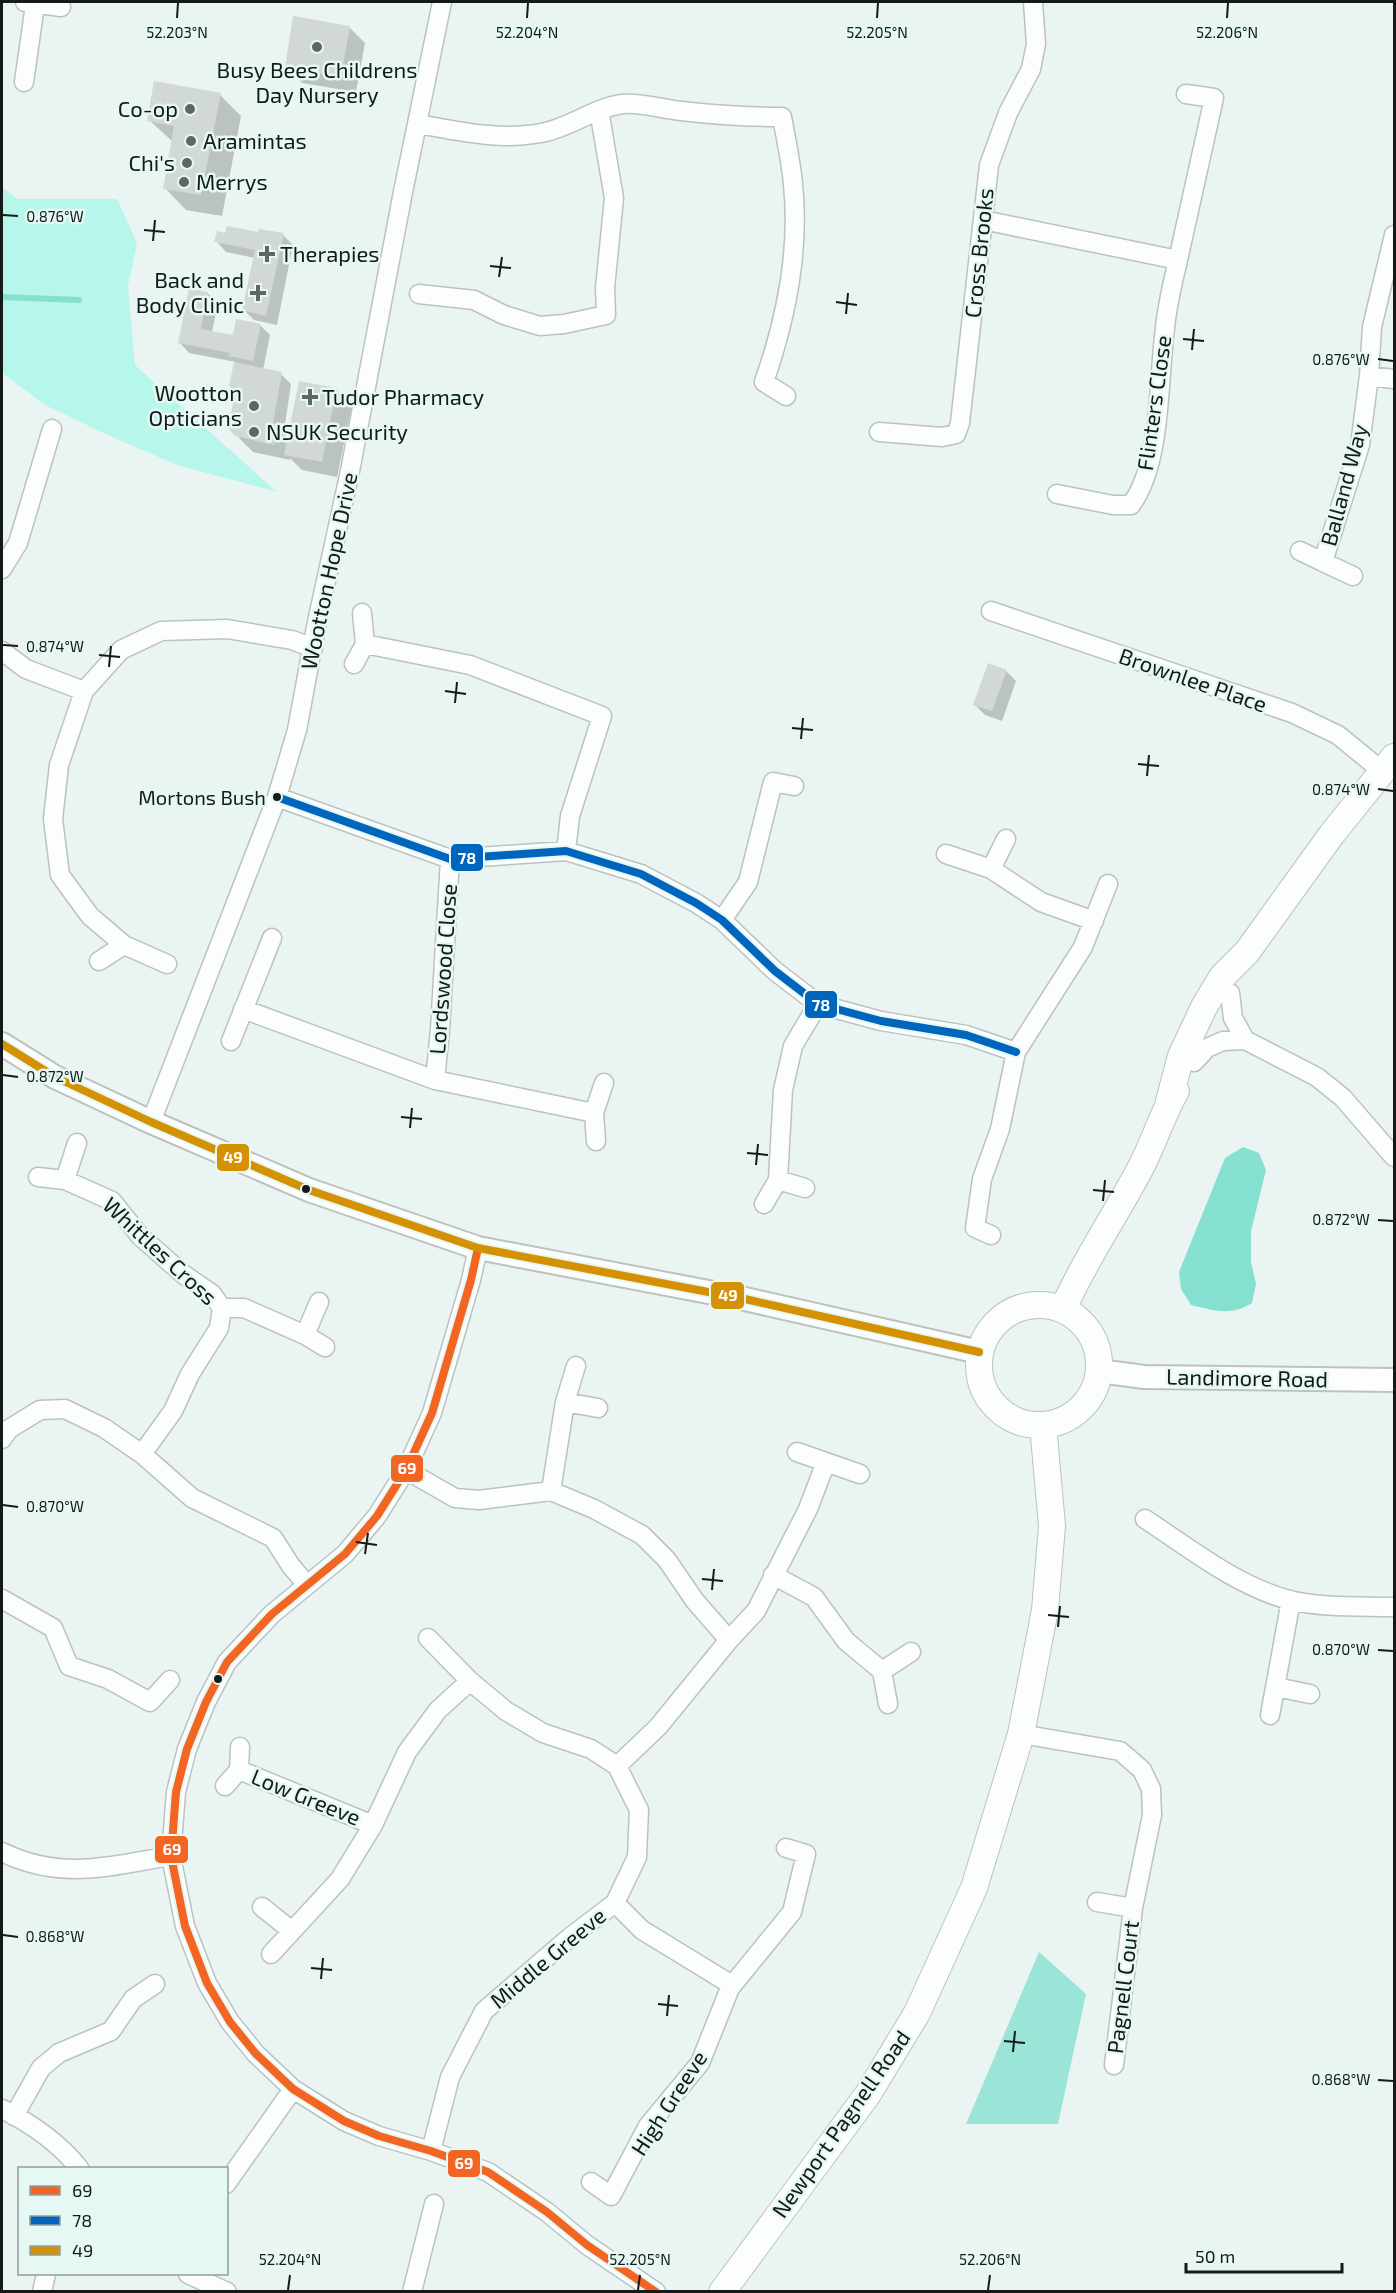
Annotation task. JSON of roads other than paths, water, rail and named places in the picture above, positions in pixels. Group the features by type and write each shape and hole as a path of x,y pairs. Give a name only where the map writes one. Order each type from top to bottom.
{"main road":[{"path":"1168,1105 1181,1056 1222,977 1247,952 1332,834 1388,764"},
{"path":"1063,1309 1075,1282 1142,1165 1168,1105 1194,1062 1230,993 1247,952"},
{"path":"1042,1304 1063,1309 1079,1319 1091,1334 1098,1352 1099,1371 1093,1391 1081,1409 1063,1420 1043,1425 1020,1423 1001,1412 986,1395 979,1374 979,1352 988,1332 1002,1316 1021,1307 1042,1304"},
{"name":"Newport Pagnell Road","path":"722,2292 868,2094 917,2013 974,1888 1021,1734 1045,1610 1052,1526 1043,1425"}],"street":[{"name":"Wootton Hope Drive","path":"151,1122 277,797 297,730 442,2"},
{"name":"Cross Brooks","path":"879,432 942,437 956,434 960,423 989,165 1008,113 1031,69 1036,44 1033,2"},
{"path":"24,82 29,3 61,8"},
{"name":"Flinters Close","path":"1057,494 1113,505 1131,504 1141,491 1153,448 1165,326 1214,98 1186,94"},
{"path":"418,124 496,137 541,133 577,121 599,110 624,104 752,117 782,117 794,184 794,234 790,289 778,341 764,382 786,396"},
{"path":"419,294 474,300 504,315 540,326 564,324 606,315 605,288 614,198 599,110"},
{"path":"983,220 1178,260"},
{"name":"Balland Way","path":"1353,576 1323,562 1360,445 1369,376 1372,327 1395,235"},
{"path":"1369,376 1395,379"},
{"path":"2,569 18,543 52,429"},
{"path":"1300,551 1323,562"},
{"name":"Brownlee Place","path":"991,611 1292,713 1338,735 1388,764"},
{"path":"354,664 365,644 362,613"},
{"path":"167,964 124,945 90,916 60,875 53,819 59,765 84,692 121,650 161,632 227,629 292,640 313,648"},
{"path":"365,644 470,665 602,716 570,816 566,851"},
{"path":"2,651 26,669 84,692"},
{"path":"722,921 748,882 773,782 794,786"},
{"path":"277,797 450,859 566,851 641,874 696,903 722,921 775,971 818,1004 881,1020 966,1035 1016,1052"},
{"path":"992,869 1006,838"},
{"path":"946,854 992,869 1041,902 1094,921"},
{"name":"Lordswood Close","path":"435,1080 450,859"},
{"path":"991,1235 975,1228 982,1179 1000,1129 1016,1052 1083,947 1108,884"},
{"path":"231,1041 272,938"},
{"path":"99,961 124,945"},
{"path":"1230,993 1233,1018 1245,1040"},
{"path":"764,1204 778,1180 783,1090 793,1046 818,1004"},
{"name":"Lordswood Close","path":"243,1009 435,1080 594,1113"},
{"path":"1194,1062 1207,1048 1223,1041 1245,1040 1317,1077 1343,1098 1395,1157"},
{"path":"2,1044 55,1077 151,1122 309,1190 478,1248 745,1299 979,1352"},
{"path":"596,1141 594,1113 604,1083"},
{"path":"65,1180 77,1143"},
{"name":"Whittles Cross","path":"38,1177 65,1180 112,1201 140,1236 183,1275 212,1294 222,1308 219,1328 190,1374 173,1411 142,1454"},
{"path":"778,1180 805,1188"},
{"path":"478,1248 471,1280 432,1413 406,1470 377,1516 345,1554 272,1614 227,1662 206,1702 187,1749 176,1792 171,1857 185,1926 207,1983 237,2030 256,2054 293,2089 344,2121 379,2136 431,2151 488,2172 547,2211 587,2245 656,2292"},
{"path":"305,1335 319,1302"},
{"name":"Whittles Cross","path":"222,1308 244,1308 305,1335 325,1347"},
{"path":"550,1491 565,1402 576,1366"},
{"name":"Landimore Road","path":"1099,1371 1144,1377 1395,1380"},
{"path":"565,1402 598,1408"},
{"path":"2,1438 9,1429 40,1410 65,1409 104,1428 142,1454 192,1498 273,1538 291,1566 308,1585"},
{"path":"797,1452 860,1474"},
{"path":"428,1638 470,1681 506,1711 543,1733 591,1749 617,1766 658,1727 756,1611 808,1509 826,1462"},
{"path":"406,1470 455,1498 479,1500 550,1491 594,1509 642,1535 667,1560 695,1601 729,1641"},
{"path":"1145,1519 1232,1576 1264,1592 1291,1600 1336,1605 1395,1607"},
{"path":"773,1575 814,1596 846,1641 882,1671 888,1704"},
{"path":"2,1599 53,1628 69,1666 108,1679 150,1702 170,1680"},
{"path":"1270,1715 1291,1600"},
{"path":"882,1671 911,1652"},
{"name":"Low Greeve","path":"271,1954 340,1879 373,1825 407,1752 438,1710 470,1681"},
{"path":"1276,1687 1310,1694"},
{"name":"Pagnell Court","path":"1021,1734 1120,1751 1142,1770 1151,1789 1152,1815 1133,1908 1114,2066"},
{"name":"Low Greeve","path":"225,1786 239,1770 240,1747"},
{"name":"Middle Greeve","path":"431,2151 450,2077 484,2011 569,1938 615,1903 637,1857 639,1810 617,1766"},
{"name":"Low Greeve","path":"239,1770 373,1825"},
{"name":"High Greeve","path":"591,2182 611,2196 648,2126 700,2063 732,1984 792,1912 806,1854 786,1848"},
{"path":"2,1852 20,1861 58,1870 95,1868 171,1857"},
{"name":"Pagnell Court","path":"1097,1902 1133,1908"},
{"path":"615,1903 642,1930 732,1984"},
{"path":"262,1907 292,1931"},
{"path":"78,2167 67,2153 43,2133 8,2112 41,2068 59,2053 111,2031 133,1999 155,1984"},
{"path":"228,2181 293,2089"},
{"path":"412,2292 434,2204"},
{"path":"42,2292 46,2275"},
{"path":"190,2275 227,2292"}],"waterway":[{"path":"2,297 79,300"}],"place":[{"name":"Busy Bees Childrens Day Nursery","path":"317,47"},
{"name":"Co-op","path":"190,109"},
{"name":"Aramintas","path":"191,141"},
{"name":"Chi's","path":"187,163"},
{"name":"Merrys","path":"184,182"},
{"name":"Therapies","path":"267,254"},
{"name":"Back and Body Clinic","path":"258,293"},
{"name":"Tudor Pharmacy","path":"310,397"},
{"name":"Wootton Opticians","path":"254,406"},
{"name":"NSUK Security","path":"254,432"},
{"name":"Mortons Bush","path":"277,797"}]}
